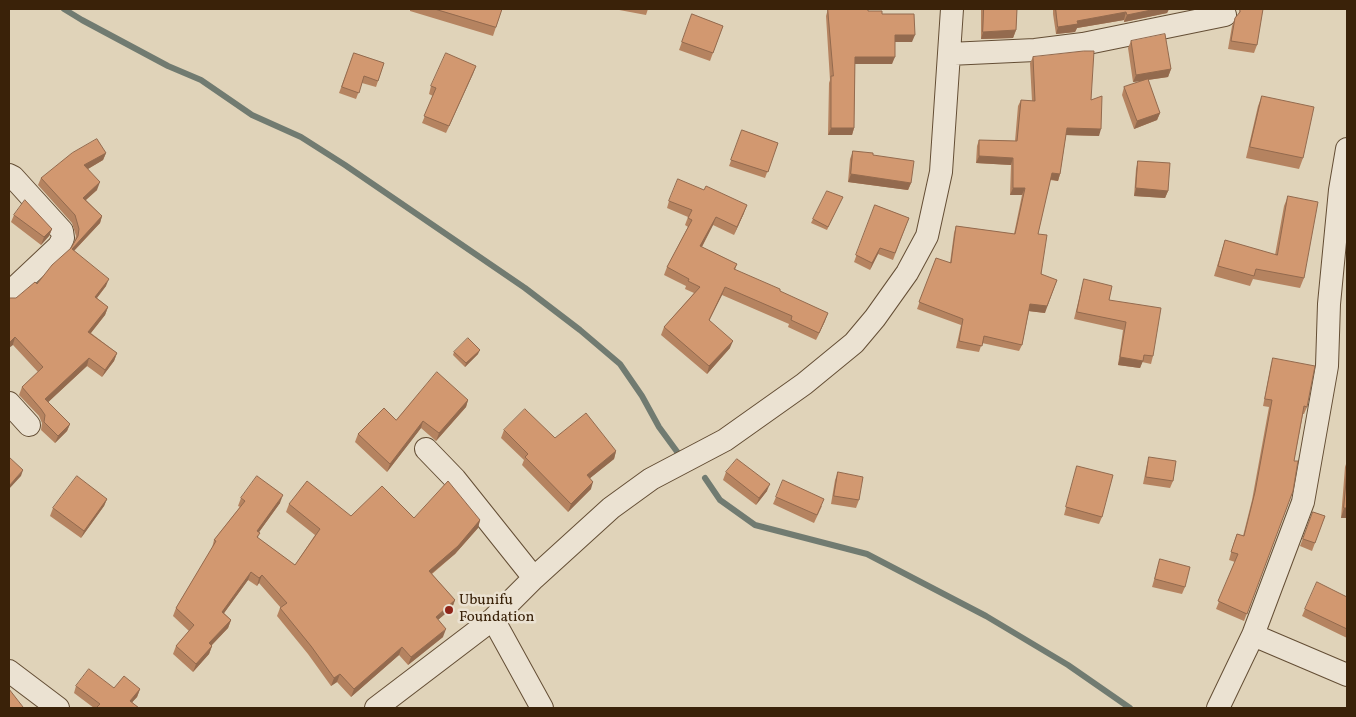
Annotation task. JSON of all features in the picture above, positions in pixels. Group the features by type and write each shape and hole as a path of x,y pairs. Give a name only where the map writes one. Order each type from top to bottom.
{"street":[{"path":"376,708 493,619 534,578 611,508 651,479 725,440 804,384 854,343 875,318 908,273 927,236 940,172 952,9"},
{"path":"949,54 1035,50 1083,44 1225,15"},
{"path":"1218,708 1253,635 1303,502 1327,366 1329,304 1340,190 1347,149"},
{"path":"9,175 13,177 62,231 63,238 59,246 9,293"},
{"path":"9,403 29,424"},
{"path":"426,449 456,479 534,578"},
{"path":"493,619 542,708"},
{"path":"1253,635 1347,675"},
{"path":"9,671 58,708"}],"building":[{"path":"435,9 502,9 496,27"},
{"path":"828,9 868,9 868,11 882,11 882,14 914,14 915,35 895,35 895,57 855,57 854,128 831,128 831,76 833,76"},
{"path":"984,9 1017,9 1016,30 983,32"},
{"path":"1056,9 1156,9 1127,15 1126,12 1077,21 1078,24 1058,27"},
{"path":"1240,9 1263,9 1257,45 1231,41 1235,18"},
{"path":"692,14 723,26 713,53 682,42"},
{"path":"1165,34 1171,69 1136,75 1131,41"},
{"path":"1094,51 1091,100 1102,96 1101,129 1067,128 1060,174 1052,173 1038,234 1047,235 1041,274 1057,280 1047,306 1030,304 1022,345 984,336 982,346 959,341 963,319 919,302 936,258 951,263 956,226 1015,234 1025,188 1013,188 1013,158 979,156 979,140 1017,141 1021,100 1035,101 1033,57"},
{"path":"354,53 384,63 378,81 364,76 359,93 342,87"},
{"path":"446,53 476,66 449,126 424,116 436,88 431,86"},
{"path":"1148,79 1160,113 1137,121 1124,87"},
{"path":"1262,96 1314,107 1303,158 1250,147"},
{"path":"742,130 778,143 768,172 731,160"},
{"path":"97,139 106,153 84,165 100,182 83,198 102,216 72,249 109,279 95,297 108,307 88,332 117,353 105,370 89,358 45,399 70,424 58,436 44,422 45,415 22,387 43,367 15,337 9,343 9,298 16,298 35,282 37,284 52,265 71,248 78,236 79,229 75,215 41,178 72,153"},
{"path":"853,151 914,161 911,183 851,174"},
{"path":"1138,161 1170,163 1168,191 1136,188"},
{"path":"678,179 704,190 706,186 747,205 737,227 716,217 700,246 737,264 734,269 828,313 819,333 791,320 792,316 725,287 709,320 733,341 709,366 664,327 700,287 667,267 692,220 688,218 692,210 669,201"},
{"path":"827,191 843,197 828,227 813,219"},
{"path":"1288,196 1318,202 1304,278 1256,269 1254,276 1218,266 1225,240 1277,255"},
{"path":"25,200 52,229 44,237 14,215"},
{"path":"875,205 909,218 895,253 880,248 872,263 856,255"},
{"path":"1084,279 1112,286 1109,300 1161,308 1153,356 1144,355 1143,361 1120,357 1126,322 1077,312"},
{"path":"468,338 480,350 466,363 454,352"},
{"path":"1273,358 1315,366 1307,407 1304,406 1294,461 1298,461 1293,491 1247,614 1218,601 1238,554 1231,552 1237,534 1244,536 1255,492 1272,400 1265,399"},
{"path":"437,372 468,400 439,433 423,421 390,464 358,434 384,408 396,420"},
{"path":"525,409 555,438 586,413 616,451 587,475 593,482 571,504 525,457 528,454 504,430"},
{"path":"9,457 23,470 9,486"},
{"path":"1149,457 1176,461 1173,481 1146,477"},
{"path":"737,459 770,484 759,498 726,472"},
{"path":"1077,466 1113,475 1102,517 1066,507"},
{"path":"1347,471 1347,508 1344,508"},
{"path":"838,472 863,477 859,500 834,496"},
{"path":"77,476 107,499 84,531 53,508"},
{"path":"257,476 283,495 257,531 260,533 257,537 295,565 320,529 289,504 307,481 351,516 382,486 414,518 448,481 480,520 458,546 429,571 455,600 436,617 446,629 411,657 402,647 354,689 340,674 334,678 280,608 287,603 262,575 259,578 251,572 222,612 231,620 209,643 212,646 196,664 176,646 194,625 176,608 216,541 214,540 245,501 241,498"},
{"path":"783,480 824,499 817,515 776,497"},
{"path":"1313,512 1325,516 1315,543 1303,539"},
{"path":"1160,559 1190,567 1185,587 1155,579"},
{"path":"1317,582 1347,597 1347,629 1305,609"},
{"path":"89,669 114,688 124,676 140,689 130,701 139,708 96,708 100,704 76,686"},
{"path":"9,689 23,707 22,708 9,708"}],"waterway":[{"path":"64,9 168,66 201,80 252,115 301,137 525,288 580,330 620,364 642,396 659,427 678,453"},
{"path":"705,478 720,500 755,525 867,554 986,616 1068,665 1130,708"}],"place":[{"name":"Ubunifu Foundation","path":"449,610"}]}
